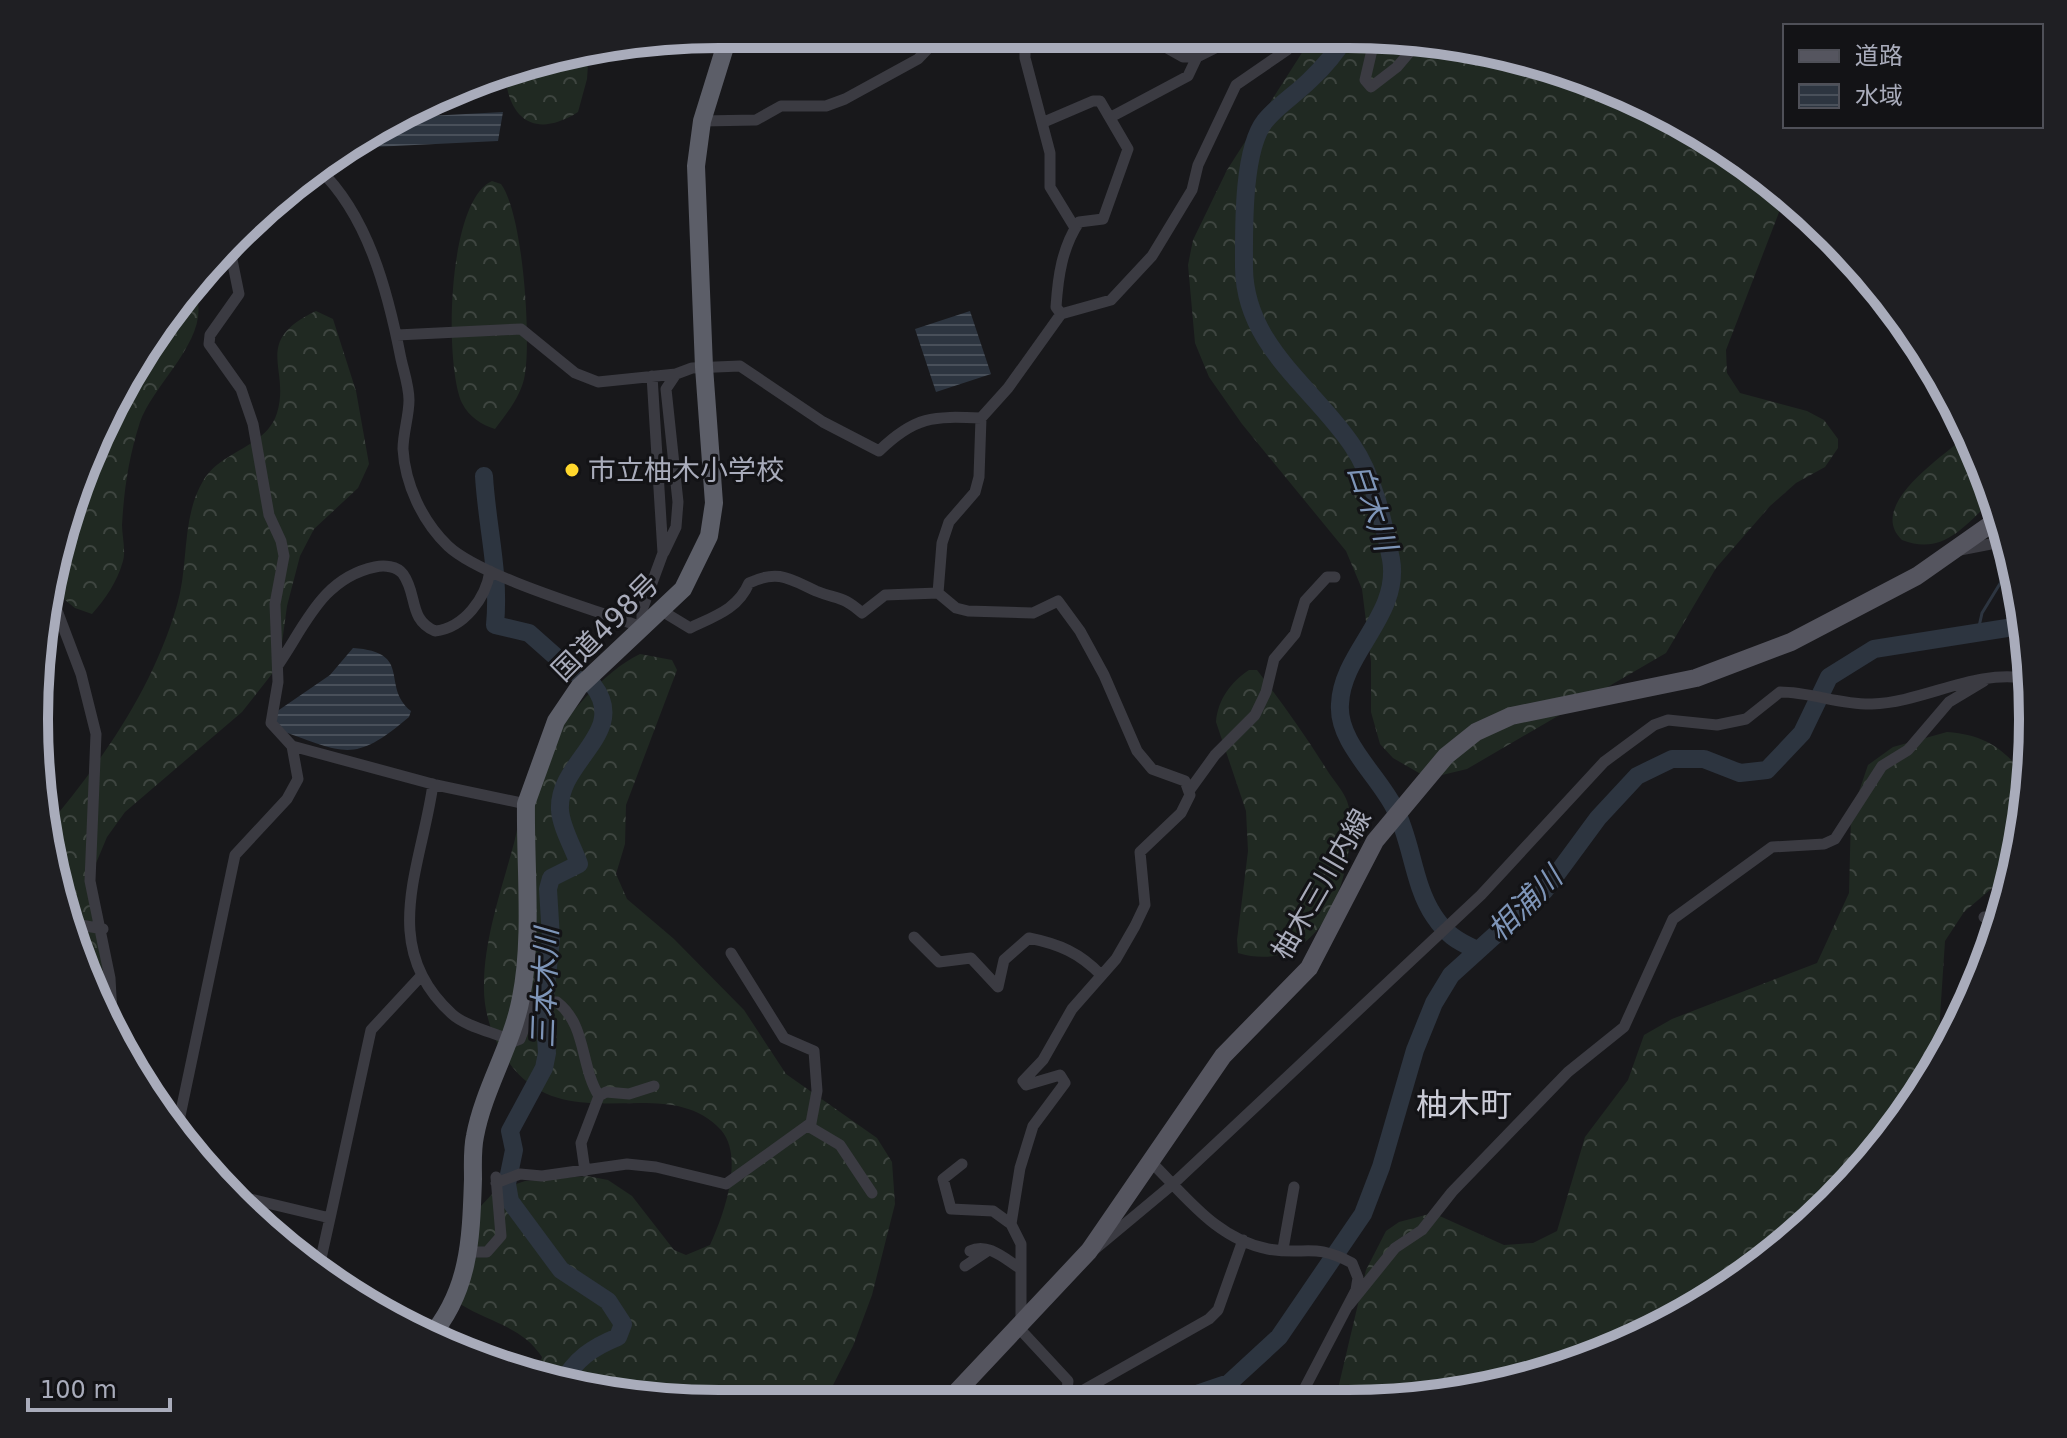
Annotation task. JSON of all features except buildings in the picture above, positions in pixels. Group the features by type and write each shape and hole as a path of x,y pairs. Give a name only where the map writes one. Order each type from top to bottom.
{"highway":[{"name":"国道498号","path":"438,1328 457,1297 469,1252 474,1140 482,1106 521,1000 525,966 526,804 556,721 579,687 683,589 709,536 714,503 704,367 696,166 702,121 723,48"}],"main road":[{"name":"柚木三川内線","path":"958,1390 1089,1251 1223,1056 1309,968 1375,841 1446,756 1476,732 1511,716 1632,693 1729,668 1868,603 1917,576 1990,525"}],"street":[{"path":"702,121 756,120 781,106 826,106 845,99 918,59 929,48"},
{"path":"1025,48 1050,153 1050,187 1075,228"},
{"path":"1167,48 1183,57 1197,57 1215,48"},
{"path":"938,593 942,543 949,522 975,492 979,477 981,418 1015,379 1061,314 1111,300 1145,264 1165,238 1192,190 1198,165 1236,85 1288,48"},
{"path":"1372,49 1365,80 1371,87 1397,67 1410,51"},
{"path":"1111,117 1188,76 1197,57"},
{"path":"1044,122 1093,101 1105,105 1128,149 1103,219 1079,222 1068,238 1058,275 1056,307 1061,314"},
{"path":"326,176 362,228 397,335 409,399 403,447 408,477 422,514 449,546 490,571 642,627 642,610 676,527 678,502 666,389 676,374"},
{"path":"179,1116 235,855 287,799 298,779 292,746 271,723 277,666 275,604 284,556 281,541 269,515 253,424 241,389 209,344 210,335 239,294 232,259"},
{"path":"397,335 521,329 575,373 598,382 676,374 704,367 740,366 823,422 879,451 894,436 931,416 981,418"},
{"path":"652,376 663,553"},
{"path":"1952,551 1995,543"},
{"path":"277,666 317,602 346,578 383,566 398,570 405,576 417,619 435,631 447,630 472,610 487,589 490,571"},
{"path":"662,611 690,628 734,607 743,599 749,583 764,576 784,574 829,596 844,596 862,613 885,595 938,593 956,608 968,611 1033,613 1058,601 1080,631 1104,675 1137,751 1152,769 1185,781 1189,791"},
{"path":"1011,1224 1024,1148 1033,1126 1065,1083 1060,1075 1034,1086 1026,1085 1023,1081 1043,1060 1072,1009 1116,959 1145,905 1140,852 1181,813 1189,791 1215,755 1255,715 1266,692 1274,659 1295,634 1305,601 1327,577 1335,577"},
{"path":"57,611 81,674 96,734 90,881 103,929 114,1010"},
{"path":"1089,1251 1101,1247 1173,1184 1409,959 1481,895 1604,762 1654,725 1668,720 1717,725 1746,719 1780,692 1870,704 1925,697 1969,680 2018,678"},
{"path":"1349,1305 1395,1248 1422,1230 1452,1192 1568,1072 1624,1027 1673,919 1772,847 1824,844 1835,839 1882,766 1908,750 1949,702 1984,681"},
{"path":"292,746 433,784 526,804"},
{"path":"433,784 407,914 421,976 454,1016 507,1042 520,1039 534,1002 557,1002 575,1021 591,1084 599,1096"},
{"path":"1984,917 1988,918"},
{"path":"81,925 103,929"},
{"path":"914,937 939,962 971,958 998,987 1004,960 1029,938 1055,943 1083,957 1101,975"},
{"path":"469,1252 487,1252 501,1236 496,1181 520,1174 641,1165 726,1184 808,1126 817,1091 814,1051 784,1038 731,953"},
{"path":"321,1258 371,1030 421,976"},
{"path":"585,1171 581,1143 599,1096 606,1092 629,1094 654,1086"},
{"path":"808,1126 840,1145 872,1193"},
{"path":"1150,1161 1224,1234 1269,1249 1327,1250 1352,1263 1358,1278 1349,1305 1304,1390"},
{"path":"962,1164 943,1179 951,1209 993,1211 1011,1224 1021,1244 1019,1324 1068,1381 1067,1390"},
{"path":"1283,1249 1294,1187"},
{"path":"252,1199 330,1218"},
{"path":"1084,1390 1209,1319 1218,1310 1243,1240"},
{"path":"970,1251 981,1247 1021,1269"},
{"path":"965,1266 989,1250"}],"green space":[{"path":"1305,48 1392,49 1479,61 1564,84 1645,117 1721,161 1781,207 1726,350 1727,373 1740,393 1807,411 1824,420 1838,439 1838,448 1825,467 1796,483 1770,506 1716,568 1666,653 1467,769 1442,775 1419,773 1393,758 1380,744 1371,712 1371,662 1362,589 1346,551 1242,424 1209,377 1195,343 1188,265 1193,240 1227,170"},
{"path":"588,61 578,112 563,120 550,124 528,121 512,104 507,83"},
{"path":"492,181 501,184 515,221 524,276 527,332 527,356 521,389 495,429 476,420 462,403 456,383 452,320 453,284 466,218 477,195"},
{"path":"197,299 197,321 191,338 140,422 126,486 122,525 123,561 118,576 92,614 75,608 60,596 84,503 117,422 161,346"},
{"path":"316,311 333,319 356,391 369,464 358,488 314,529 300,556 287,606 279,665 242,712 125,812 107,837 94,868 90,900 117,1001 116,1014 99,976 71,893 55,816 105,751 140,695 167,636 177,605 188,526 196,495 211,471 253,442 271,425 280,397 279,345 284,334 296,322"},
{"path":"1959,442 1984,508 1943,541 1917,544 1902,540 1893,526 1894,512 1901,496 1928,467"},
{"path":"640,654 672,660 677,670 626,805 625,844 616,874 627,899 674,939 744,1010 786,1074 877,1138 892,1162 895,1204 872,1295 853,1346 829,1390 675,1389 588,1377 545,1367 540,1365 542,1357 525,1339 460,1304 480,1207 495,1191 525,1181 587,1176 608,1180 632,1196 674,1250 686,1255 710,1245 726,1203 731,1155 721,1130 699,1113 674,1105 591,1103 563,1099 537,1089 507,1060 488,1019 484,985 490,932 528,784 546,748 574,710 624,663"},
{"path":"1249,670 1257,670 1293,719 1347,801 1351,821 1343,876 1327,916 1300,946 1283,954 1262,957 1238,953 1248,851 1246,811 1216,722 1226,692"},
{"path":"1947,732 1961,734 1993,745 2018,766 1998,883 1964,912 1945,941 1939,1036 1906,1092 1852,1161 1790,1223 1721,1277 1645,1321 1605,1339 1522,1367 1479,1377 1392,1389 1338,1390 1366,1270 1386,1231 1399,1222 1433,1213 1504,1245 1533,1243 1557,1231 1585,1137 1628,1080 1644,1035 1672,1019 1817,963 1849,893 1851,815 1868,765 1893,747"}],"water":[{"path":"503,112 498,141 368,147 424,116"},
{"path":"970,311 991,374 936,392 915,329"},
{"path":"353,648 372,651 390,663 397,691 411,711 409,717 375,742 348,750 321,745 282,731 276,724 276,712 330,675"}],"waterway":[{"name":"白木川","path":"1338,48 1305,85 1270,115 1257,134 1246,192 1244,268 1247,296 1268,343 1352,445 1372,485 1391,559 1392,579 1380,616 1343,685 1341,718 1352,745 1395,809 1427,904 1443,928 1475,949"},
{"name":"三本木川","path":"484,476 495,568 495,625 529,633 573,672"},
{"path":"1978,631 1982,613 2004,578"},
{"name":"相浦川","path":"1208,1390 1229,1383 1279,1337 1363,1214 1381,1167 1415,1050 1434,1003 1451,975 1545,890 1598,818 1637,776 1672,759 1704,759 1740,773 1767,770 1802,733 1829,677 1874,649 2012,627"},
{"name":"三本木川","path":"569,1373 585,1355 618,1337 623,1324 608,1301 561,1270 510,1201 507,1184 514,1150 510,1131 544,1068 547,1053 544,1006 551,938 548,889 551,878 579,864 560,810 562,793 569,777 598,733 603,718 602,702 593,685"}],"place":[{"name":"市立柚木小学校","path":"572,470"}],"district":[{"name":"柚木町","path":"1464,1105"}]}
